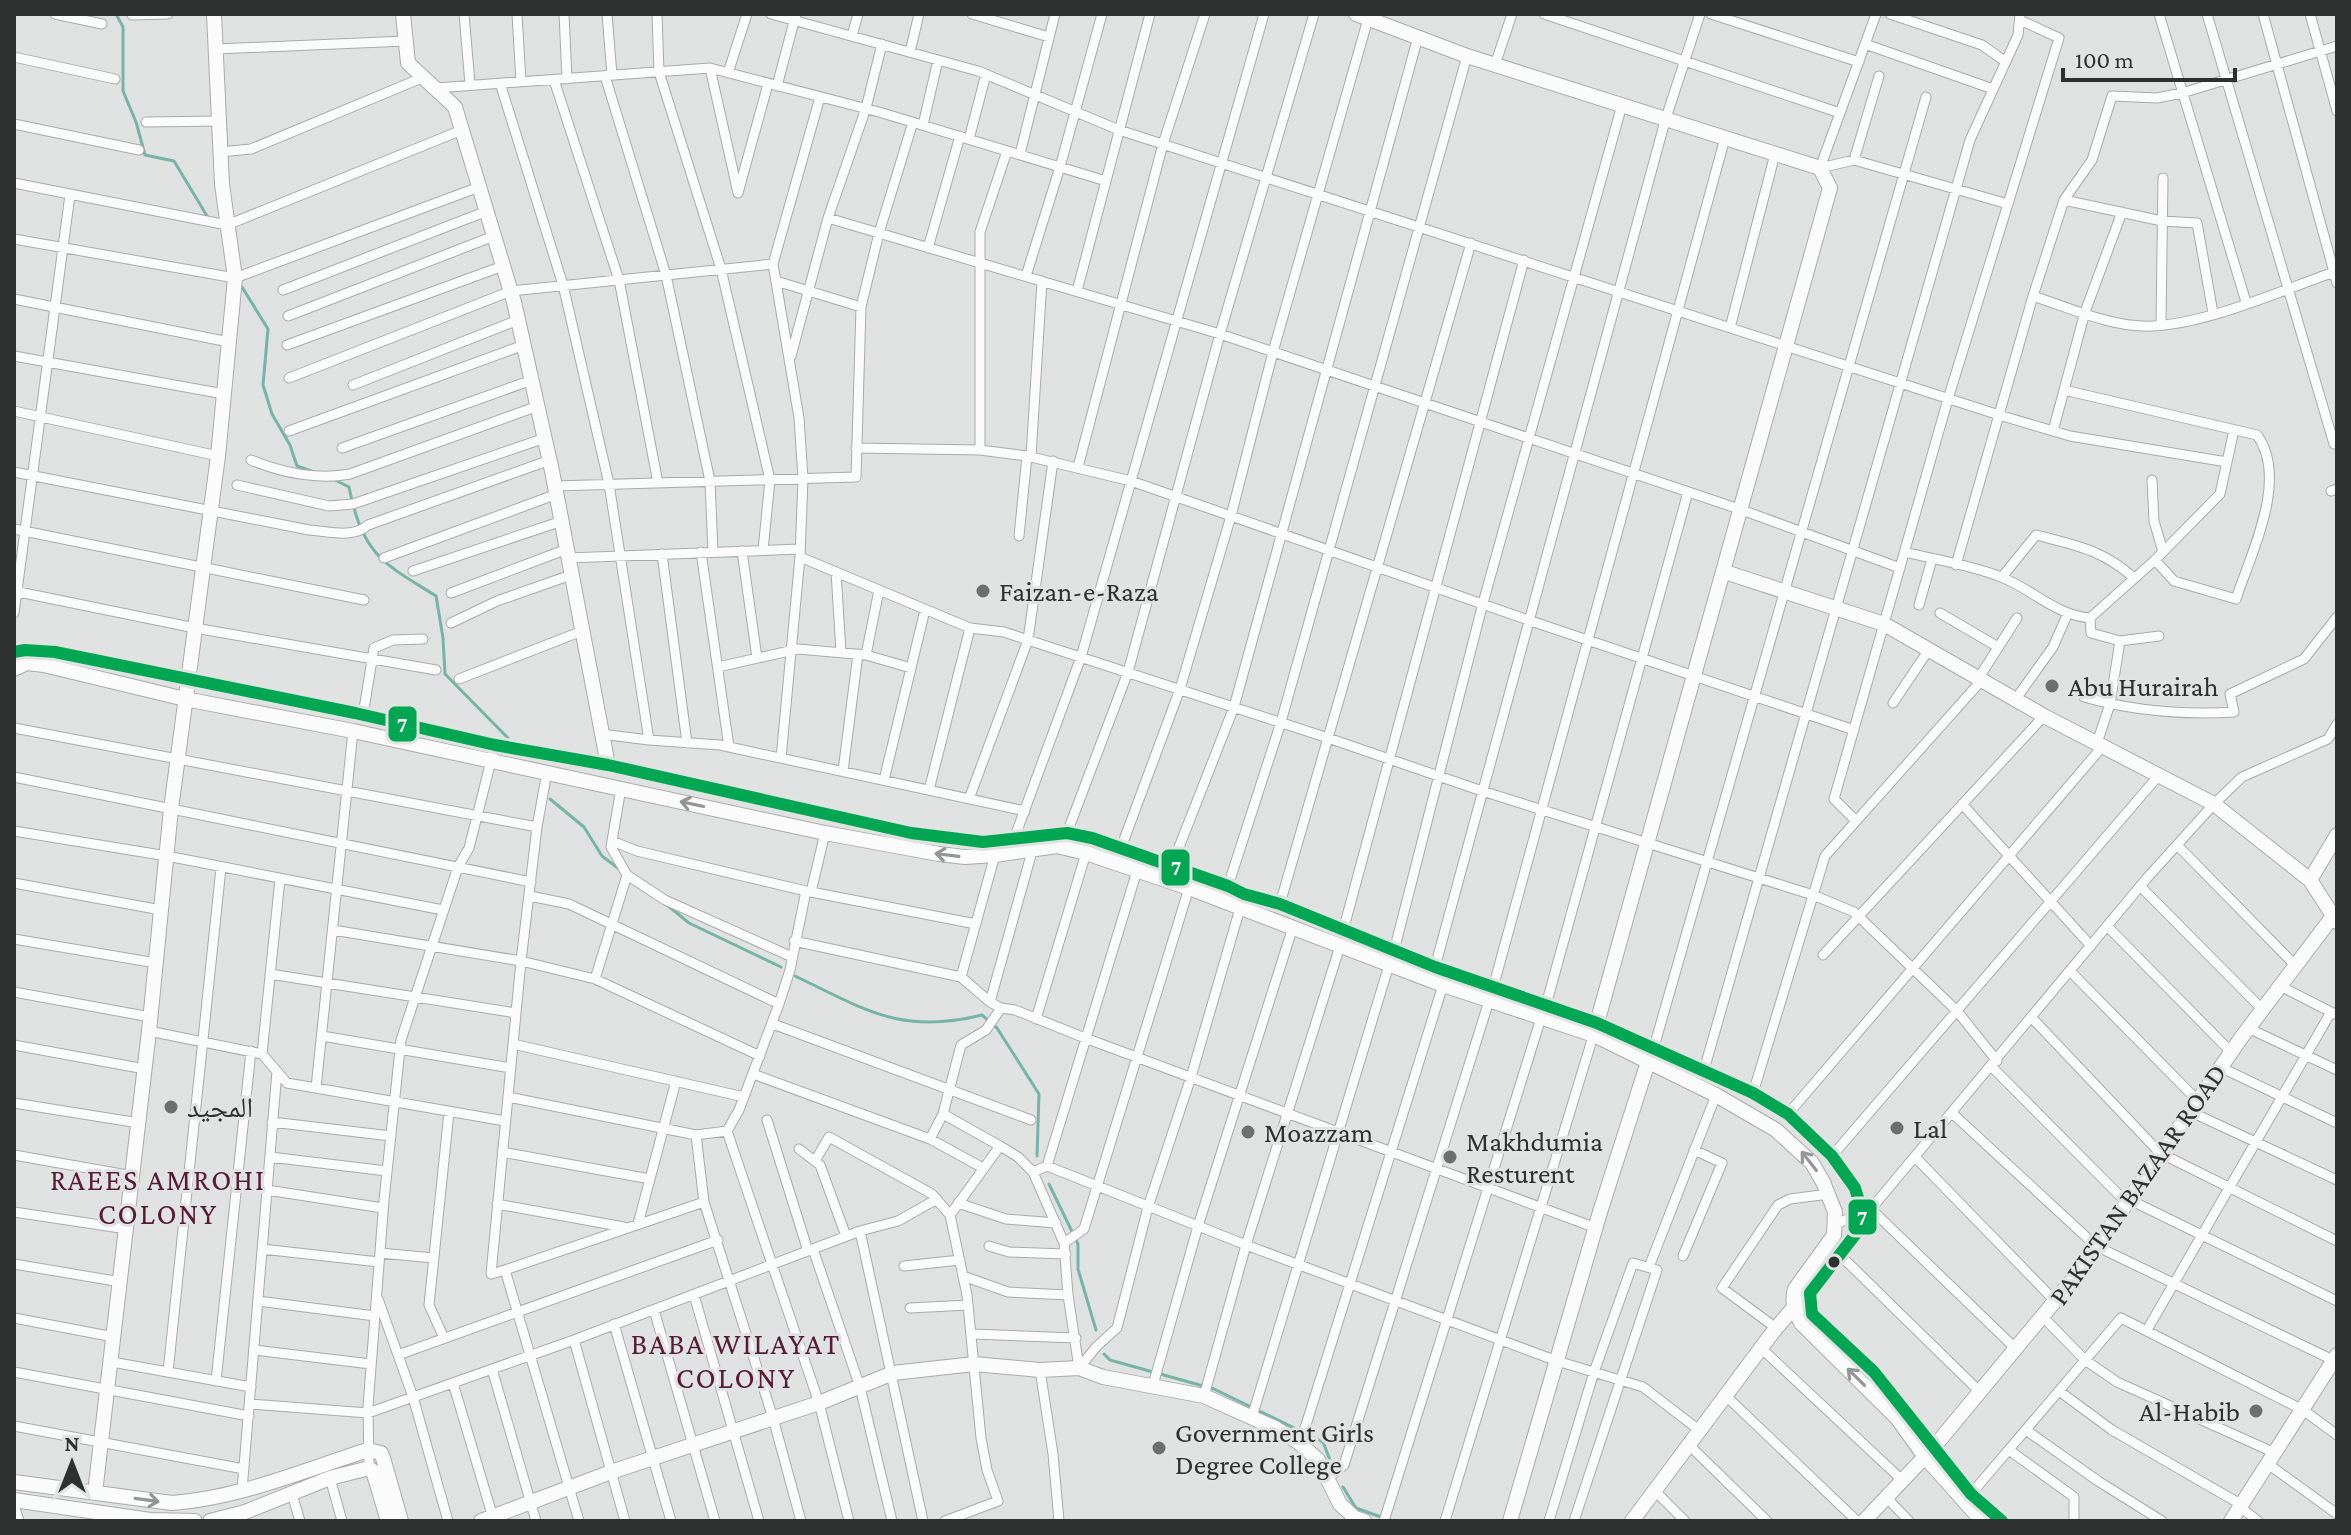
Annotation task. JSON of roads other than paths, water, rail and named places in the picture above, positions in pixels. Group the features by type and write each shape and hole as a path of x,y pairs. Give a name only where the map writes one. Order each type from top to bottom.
{"street":[{"path":"55,14 102,24"},
{"path":"132,15 168,14"},
{"path":"95,1493 150,1024 171,809 218,456 235,278 221,152 214,14"},
{"path":"403,14 408,63 455,107 511,291 550,460 608,765"},
{"path":"464,14 470,84"},
{"path":"517,14 521,82"},
{"path":"564,14 567,79"},
{"path":"607,14 608,76 666,275 710,481 713,552"},
{"path":"657,14 659,72 721,269 770,480 763,550"},
{"path":"728,73 747,14"},
{"path":"771,14 795,17 986,74 1119,130 1999,415 2070,436 2227,462"},
{"path":"852,36 858,14"},
{"path":"910,52 919,14"},
{"path":"972,14 1049,37"},
{"path":"1020,154 1055,14"},
{"path":"1026,276 1102,14"},
{"path":"1077,291 1150,14"},
{"path":"1078,467 1163,144 1205,14"},
{"path":"1014,839 1081,657 1264,14"},
{"path":"1067,833 1128,672 1220,334 1314,14"},
{"path":"1495,65 1512,14"},
{"path":"1544,14 1840,113"},
{"path":"1435,967 1665,121 1700,14"},
{"path":"1711,14 1859,62"},
{"path":"1445,1521 1595,1029 1725,572 1830,188 1820,168 1876,14"},
{"path":"1890,14 1982,45 2006,62"},
{"path":"2159,14 2246,302"},
{"path":"2207,14 2334,444"},
{"path":"2263,14 2337,283"},
{"path":"2310,14 2337,111"},
{"path":"1121,848 1180,689 1231,516 1318,194 1362,16 1467,56 1820,168 1854,160 2008,204"},
{"path":"710,68 738,193 795,17"},
{"path":"1704,1070 1837,609 1898,383 1970,140 2018,35 2020,17 2059,38 1948,399 1834,799 1856,821"},
{"path":"1172,865 1234,707 1418,37"},
{"path":"216,49 406,41"},
{"path":"790,360 828,218 866,108 882,44"},
{"path":"1865,44 1993,89"},
{"path":"1956,565 2033,296 2064,200 2092,160 2112,96 2157,98 2182,93 2337,46"},
{"path":"1228,886 1281,722 1467,56"},
{"path":"14,57 115,79"},
{"path":"384,558 556,490 609,484 856,477 861,307 879,233 938,60"},
{"path":"436,88 710,68 866,108 1106,181"},
{"path":"928,248 986,74"},
{"path":"1854,160 1879,76"},
{"path":"221,152 251,149 424,77"},
{"path":"554,80 619,280 658,483"},
{"path":"500,83 563,285 609,484 649,740"},
{"path":"781,758 800,553 803,478 799,418 773,264 820,97"},
{"path":"1654,1047 1926,97"},
{"path":"1255,1410 1392,958 1483,603 1622,105"},
{"path":"146,122 220,121"},
{"path":"14,124 139,150"},
{"path":"14,183 227,225 462,130"},
{"path":"1327,1479 1344,1465 1491,994 1725,138"},
{"path":"980,450 980,232 1007,151"},
{"path":"1730,328 1775,154"},
{"path":"2161,324 2163,178"},
{"path":"14,239 235,278 479,187"},
{"path":"14,613 19,531 32,476 70,195"},
{"path":"2064,200 2162,221 2197,223 2213,313"},
{"path":"283,290 487,211"},
{"path":"2053,431 2085,312 2122,212"},
{"path":"828,218 1220,334 1742,510 1900,568"},
{"path":"288,316 494,236"},
{"path":"1280,904 1471,243"},
{"path":"1205,1393 1246,1245 1342,939 1388,758 1524,260"},
{"path":"289,378 511,291 773,264"},
{"path":"287,345 503,266"},
{"path":"2033,296 2118,322 2152,326 2198,319 2335,271"},
{"path":"776,281 861,307"},
{"path":"1019,536 1029,456 1042,281"},
{"path":"14,299 229,342"},
{"path":"353,385 518,320"},
{"path":"289,431 524,345"},
{"path":"14,356 224,394"},
{"path":"342,448 532,380"},
{"path":"2064,390 2257,435 2265,446 2270,471 2269,497 2236,599 2174,581 2159,556 2152,480"},
{"path":"251,460 330,478 350,474 538,406"},
{"path":"14,411 218,456"},
{"path":"2090,618 2159,556 2220,494 2234,430"},
{"path":"237,485 329,506 353,504 545,438"},
{"path":"856,448 980,450 1029,456 1131,481 1854,730"},
{"path":"14,472 309,530 360,532 368,525 550,460"},
{"path":"969,799 1028,640 1053,461"},
{"path":"1386,1517 1544,1012 1688,492"},
{"path":"413,571 562,521"},
{"path":"19,531 364,600"},
{"path":"2002,577 2036,535 2094,550 2134,578"},
{"path":"451,593 567,554 620,556 763,550 800,553 836,572 970,628 1004,632 1482,791 1813,895 1854,912 1957,1011 1994,1064 2127,1201 2337,1301"},
{"path":"742,551 757,658"},
{"path":"701,552 729,747"},
{"path":"1905,552 2002,577 2052,606 2090,618"},
{"path":"662,554 687,743"},
{"path":"1919,605 1932,559"},
{"path":"836,572 841,652"},
{"path":"1725,572 1884,624 2044,716 2214,804 2310,880 2335,919"},
{"path":"451,623 497,601 571,575"},
{"path":"843,771 862,654 879,590"},
{"path":"16,591 195,628 436,670"},
{"path":"884,780 925,610"},
{"path":"1940,613 1998,647"},
{"path":"2015,700 2053,647 2068,613"},
{"path":"2084,697 2110,704 2197,714 2234,712 2230,694 2304,659 2337,617"},
{"path":"1753,1093 1825,856 1980,680 2017,618"},
{"path":"2090,618 2091,633 2120,641 2159,636"},
{"path":"929,790 970,628"},
{"path":"459,679 582,631"},
{"path":"363,715 374,648 393,640 423,639"},
{"path":"1788,1114 2009,856 2100,744 2120,641"},
{"path":"718,667 791,650 862,654 911,668"},
{"path":"1893,703 1928,651"},
{"path":"14,652 55,652 495,745 608,765 911,833 983,842 1067,833 1092,838 1228,886 1242,902 1292,930 1342,939"},
{"path":"14,669 27,663 44,665 185,699 353,731 825,833 939,854 965,857 995,855 1057,846 1242,902 1280,904 1342,939 1392,958 1443,985 1491,994"},
{"path":"1823,955 2044,716"},
{"path":"1982,1521 1874,1372 1812,1314 1810,1293 1858,1231 1867,1212 2140,886 2214,804 2242,777 2328,739 2337,724"},
{"path":"14,728 537,827"},
{"path":"316,1088 353,731"},
{"path":"601,734 729,747 1025,811"},
{"path":"388,1521 373,1471 369,1468 368,1413 383,1208 400,1049 413,997 458,867 469,848 495,745"},
{"path":"547,772 537,827 521,961 491,1274 704,1202"},
{"path":"1832,1156 2160,774"},
{"path":"14,777 531,882"},
{"path":"621,788 611,847 627,875 665,900 792,957"},
{"path":"1962,804 2091,946"},
{"path":"14,831 167,856 443,910"},
{"path":"825,833 773,1024 727,1131 819,1403 849,1521"},
{"path":"2310,880 2337,835"},
{"path":"612,841 637,851 808,891 976,924"},
{"path":"2177,845 2295,965"},
{"path":"990,1002 1033,848"},
{"path":"1036,1019 1086,853"},
{"path":"961,977 995,855"},
{"path":"168,1372 221,868"},
{"path":"1047,1166 1137,871"},
{"path":"595,979 627,875"},
{"path":"262,1054 280,879"},
{"path":"14,883 161,910"},
{"path":"2140,886 2262,1009"},
{"path":"989,1246 1009,1252 1067,1245 1084,1229 1189,888"},
{"path":"530,896 569,904 779,1004"},
{"path":"1079,1368 1117,1328 1148,1207 1191,1077 1242,902"},
{"name":"PAKISTAN BAZAAR ROAD","path":"1864,1521 1930,1452 2055,1301 2248,1028 2295,965 2335,919"},
{"path":"2107,926 2231,1052"},
{"path":"333,930 521,961 595,979 760,1056"},
{"path":"1156,1377 1198,1226 1292,930"},
{"path":"14,939 156,963"},
{"path":"794,941 961,977 999,1011 1015,1010 1596,1228"},
{"path":"1392,958 1435,967 1491,994 1654,1047 1753,1093 1788,1114 1832,1156 1855,1188 1867,1212 2015,1348"},
{"path":"2070,971 2193,1105 2256,1142 2337,1180"},
{"path":"270,974 516,1013"},
{"path":"1302,1434 1443,985"},
{"path":"2147,1330 2282,1096 2334,1013 2280,986"},
{"path":"14,992 150,1024 203,1042 262,1054 287,1083 505,1121"},
{"path":"930,1139 943,1114 961,1045 986,1030 999,1011"},
{"path":"2032,1018 2160,1153 2337,1241"},
{"path":"773,1024 1031,1120"},
{"path":"2248,1028 2337,1070"},
{"path":"1595,1029 1648,1062 1716,1095 1776,1130 1812,1163 1829,1194 1836,1224 1834,1235 1795,1289 1792,1298 1801,1323 1971,1494 2002,1521"},
{"path":"322,1036 511,1068"},
{"path":"513,1044 744,1097"},
{"path":"14,1045 145,1069"},
{"path":"216,1381 251,1051"},
{"path":"1510,1521 1648,1062"},
{"path":"2220,1067 2337,1123"},
{"path":"242,1490 277,1071"},
{"path":"753,1074 930,1139 983,1168"},
{"path":"633,1226 650,1179 676,1081"},
{"path":"1649,1267 1716,1095"},
{"path":"508,1097 696,1135 727,1131"},
{"path":"14,1103 139,1123"},
{"path":"444,1338 429,1305 449,1112"},
{"path":"1952,1113 2096,1246 2336,1359 2231,1521"},
{"path":"943,1114 1018,1157 1033,1172 1067,1245 1068,1295 1079,1368"},
{"path":"767,1120 860,1387 892,1521"},
{"path":"272,1122 391,1136"},
{"path":"696,1135 704,1202 773,1418 801,1521"},
{"path":"815,1161 829,1137 932,1194 950,1215 968,1305 981,1438 998,1501 945,1521"},
{"path":"950,1215 1000,1146"},
{"path":"799,1149 820,1165 846,1236"},
{"path":"1683,1256 1722,1163 1694,1150"},
{"path":"502,1152 650,1179"},
{"path":"14,1155 133,1176"},
{"path":"270,1157 387,1171"},
{"path":"1915,1157 2055,1301"},
{"path":"1033,1172 1047,1166 1298,1265 1557,1361 1643,1387 1699,1430"},
{"path":"267,1190 383,1208"},
{"path":"1776,1328 1722,1288 1778,1205 1790,1199 1829,1194"},
{"path":"250,1404 368,1413 574,1340 846,1236 898,1221 937,1199"},
{"path":"958,1203 1006,1219 1056,1223"},
{"path":"497,1204 633,1226"},
{"path":"14,1212 127,1229"},
{"path":"1836,1224 1867,1212"},
{"path":"860,1231 923,1521"},
{"path":"398,1355 718,1240"},
{"path":"262,1249 380,1258 434,1258"},
{"path":"1840,1255 1979,1391"},
{"path":"904,1266 960,1260"},
{"path":"1549,1521 1594,1372 1633,1263 1649,1267 1657,1270 1574,1521"},
{"path":"14,1264 121,1282"},
{"path":"505,1270 579,1521"},
{"path":"963,1276 1008,1292 1068,1295"},
{"path":"694,1295 759,1521"},
{"path":"376,1296 413,1397 448,1521"},
{"path":"1632,1521 1776,1328 1794,1307 1809,1298"},
{"path":"258,1301 375,1316"},
{"path":"910,1308 968,1305"},
{"path":"654,1310 715,1521"},
{"path":"2042,1316 2085,1360 2117,1382 2272,1458 2337,1514"},
{"path":"14,1318 114,1337"},
{"path":"1971,1494 2121,1318 2303,1410 2337,1435"},
{"path":"614,1324 671,1521"},
{"path":"971,1334 1076,1338"},
{"path":"574,1340 625,1521"},
{"path":"1761,1348 1902,1480"},
{"path":"254,1350 371,1364"},
{"path":"112,1362 251,1387"},
{"path":"453,1383 489,1520 611,1472 819,1403 892,1374 974,1364 1040,1370 1079,1368 1103,1377 1156,1377 1255,1410 1302,1434 1340,1504 1358,1520"},
{"path":"492,1369 536,1521"},
{"path":"1040,1370 1053,1454 1059,1521"},
{"path":"14,1372 249,1416"},
{"path":"2059,1391 2112,1430 2241,1506 2258,1521"},
{"path":"1725,1395 1857,1521"},
{"path":"14,1426 244,1469"},
{"path":"2026,1430 2162,1521"},
{"path":"1688,1444 1767,1521"},
{"path":"14,1482 172,1503 215,1498 368,1450 381,1453 401,1521"},
{"path":"2009,1450 2074,1497 2074,1521"},
{"path":"210,1521 246,1516 330,1478 369,1468"},
{"path":"330,1478 342,1521"},
{"path":"1654,1490 1685,1521"},
{"path":"292,1494 300,1521"},
{"path":"1886,1497 1909,1521"},
{"path":"19,1521 14,1503 150,1520 195,1521"}],"waterway":[{"path":"116,14 123,27 123,91 145,155 174,161 207,216"},
{"path":"242,287 268,329 263,385 272,414 290,445 297,466 314,472"},
{"path":"333,479 349,487 352,501"},
{"path":"354,508 375,552 395,570 436,596 445,674 508,738"},
{"path":"550,799 584,827 602,856 619,869"},
{"path":"667,905 689,923 781,967"},
{"path":"795,976 885,1016 929,1022 982,1015 997,1028 1039,1094 1037,1156"},
{"path":"1049,1184 1078,1244 1078,1269 1096,1330"},
{"path":"1104,1354 1110,1360 1214,1389 1323,1442 1330,1460"},
{"path":"1343,1487 1356,1508 1392,1521"}],"place":[{"name":"Faizan-e-Raza","path":"983,591"},
{"name":"Abu Hurairah","path":"2052,686"},
{"name":"المجید","path":"171,1107"},
{"name":"Lal","path":"1897,1128"},
{"name":"Moazzam","path":"1248,1132"},
{"name":"Makhdumia Resturent","path":"1450,1157"},
{"name":"Al-Habib","path":"2256,1411"},
{"name":"Government Girls Degree College","path":"1159,1448"}],"district":[{"name":"RAEES AMROHI COLONY","path":"158,1197"},
{"name":"BABA WILAYAT COLONY","path":"736,1361"}]}
